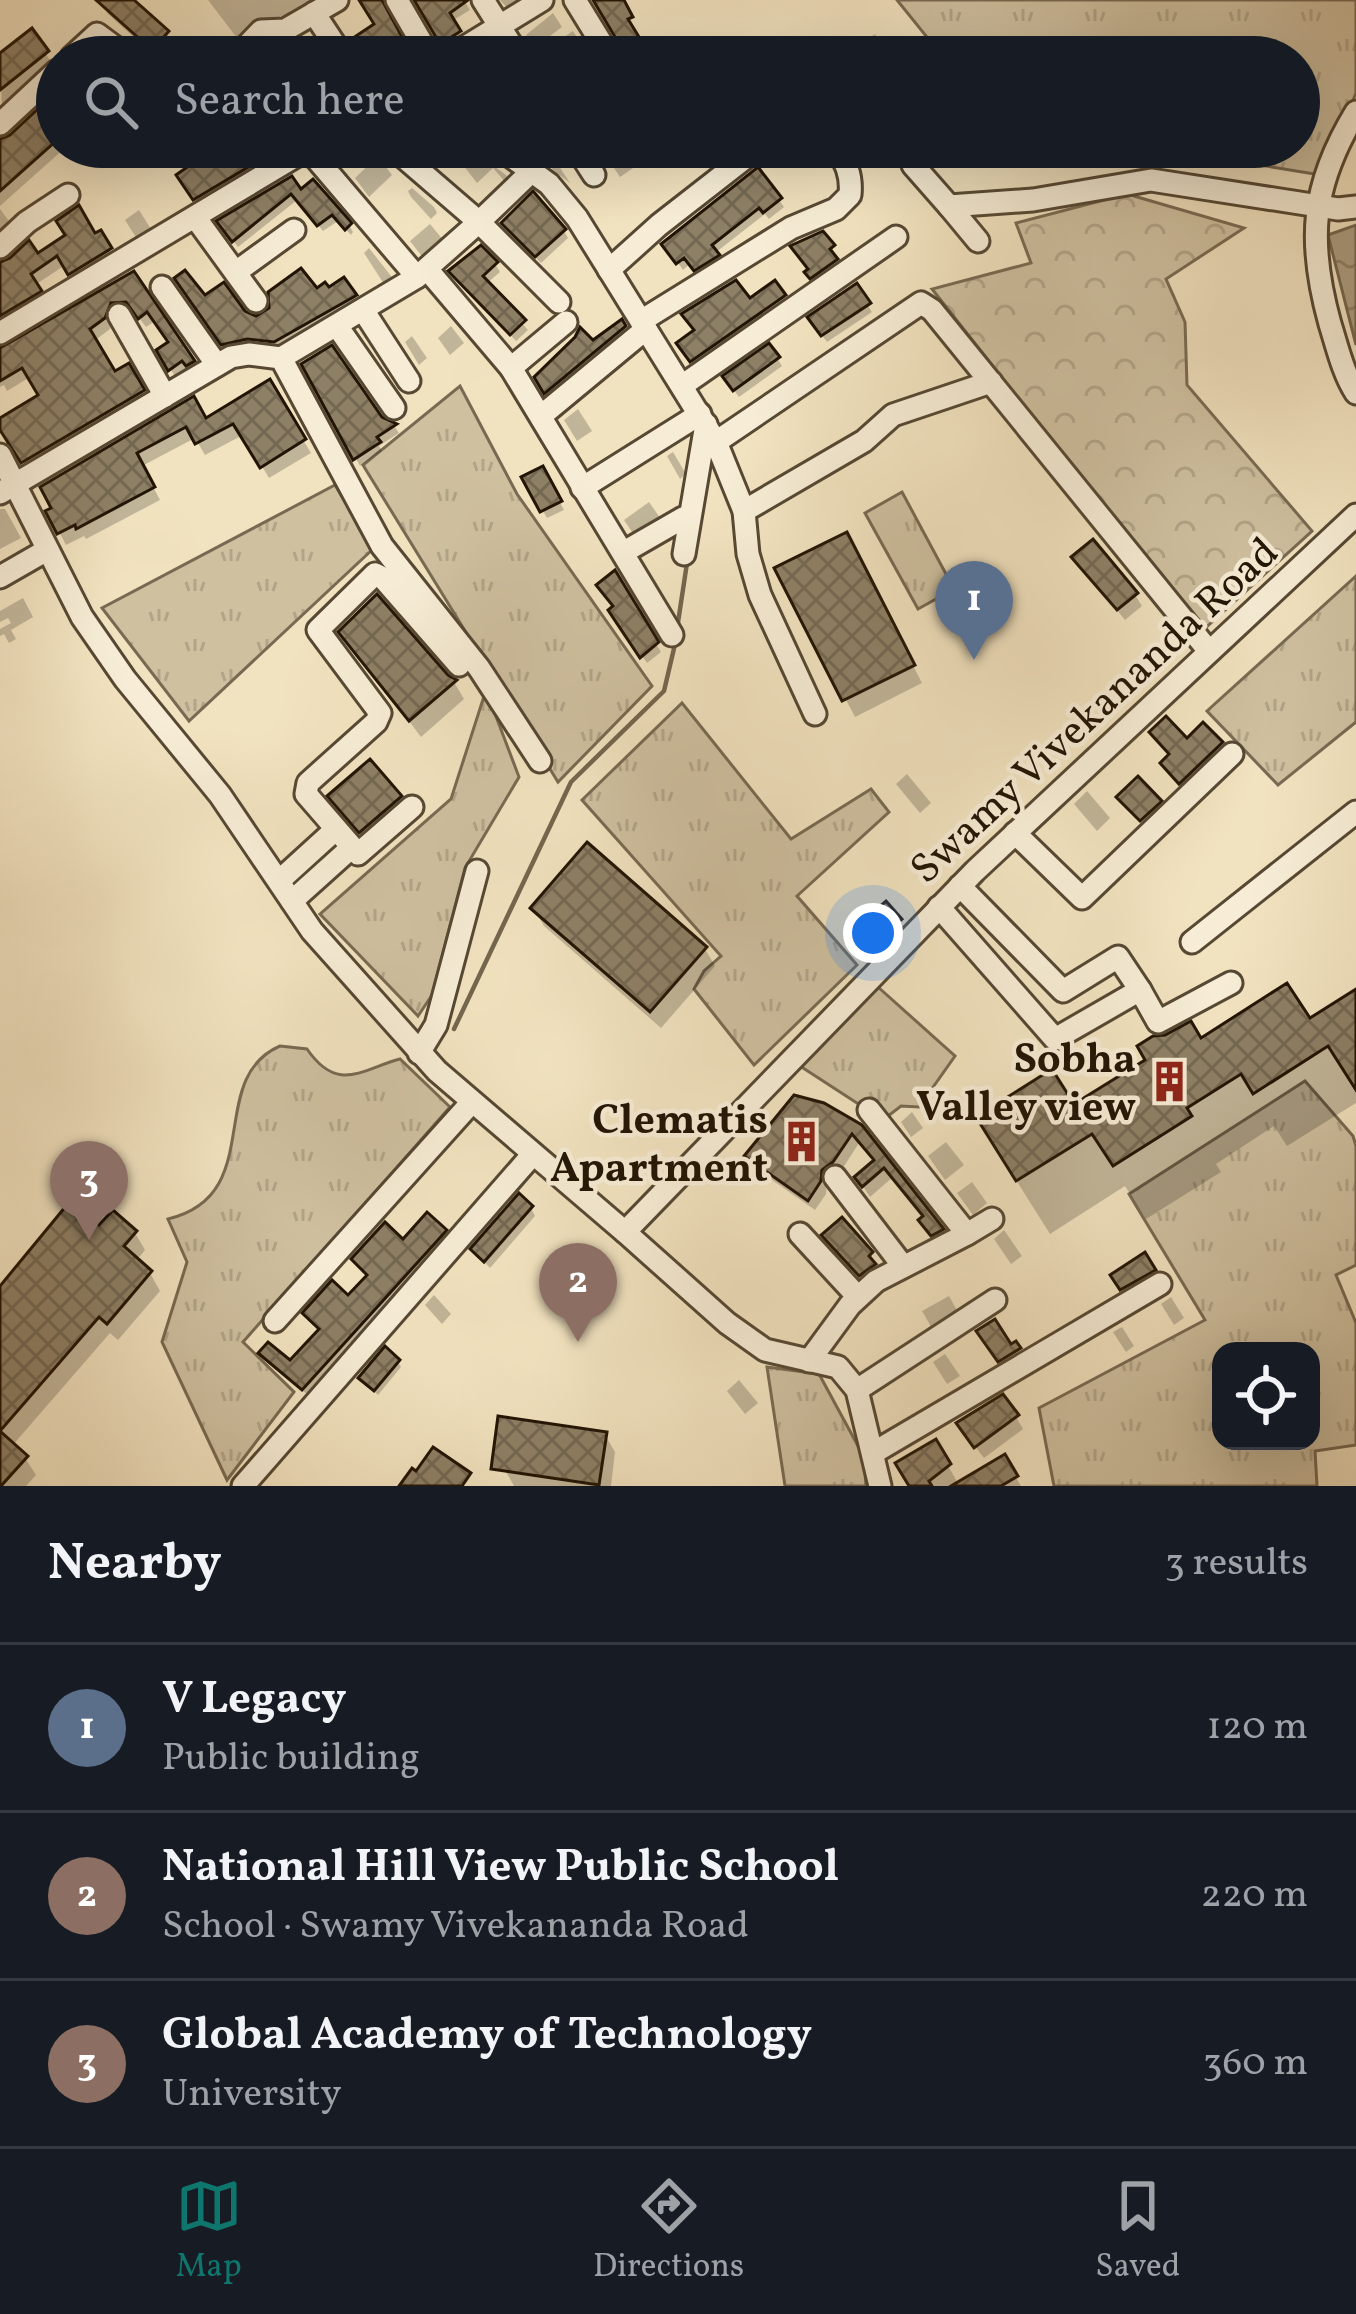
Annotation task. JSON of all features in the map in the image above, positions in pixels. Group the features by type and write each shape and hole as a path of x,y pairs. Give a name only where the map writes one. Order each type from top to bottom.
{"street":[{"path":"256,36 261,31 285,31 337,0"},
{"path":"397,0 418,36"},
{"path":"482,0 506,36"},
{"path":"484,36 542,0"},
{"path":"574,0 597,36"},
{"path":"314,13 329,36"},
{"path":"0,124 36,91"},
{"path":"1356,112 1331,154 1314,248 1316,274 1356,393"},
{"path":"0,333 272,168"},
{"path":"318,168 512,368 672,635"},
{"path":"417,168 479,221 562,312 512,368"},
{"path":"526,168 549,184 577,218 707,426 744,511 748,554 760,595 815,714"},
{"path":"590,168 594,175"},
{"path":"609,270 732,168"},
{"path":"541,416 643,325 791,228 836,209 850,195 848,168"},
{"path":"917,168 978,242"},
{"path":"7,489 231,357 281,358 337,326 422,273 531,172"},
{"path":"949,206 1033,200 1151,180 1354,207"},
{"path":"0,247 68,195"},
{"path":"195,217 256,301"},
{"path":"236,272 294,230"},
{"path":"683,385 896,237"},
{"path":"162,286 217,365"},
{"path":"582,488 707,426 921,303 932,310 1208,650"},
{"path":"363,310 409,381"},
{"path":"119,315 165,396"},
{"path":"337,326 394,408"},
{"path":"281,358 382,546 479,668 540,761"},
{"path":"744,511 864,441 893,415 991,382"},
{"path":"683,554 707,426"},
{"path":"0,455 7,489 47,550 82,617 124,679 220,795 312,931 419,1053 471,1103 728,1323 765,1350 838,1366 857,1390 880,1486"},
{"name":"Swamy Vivekananda Road","path":"625,1232 960,886 1356,515"},
{"path":"624,552 683,518"},
{"path":"0,577 47,550"},
{"path":"412,807 361,853 350,848 306,794 306,787 380,713 322,640 320,626 371,575 379,575 462,668"},
{"path":"1016,833 1082,898 1232,754"},
{"path":"1192,942 1356,812"},
{"path":"285,891 335,830"},
{"path":"285,891 350,848"},
{"path":"419,1053 436,1025 477,871"},
{"path":"960,886 1063,992"},
{"path":"939,907 1048,1034 1063,1038 1140,990"},
{"path":"974,946 997,925"},
{"path":"1031,1014 1118,957 1159,1022 1231,983"},
{"path":"275,1321 471,1103"},
{"path":"869,1110 967,1234"},
{"path":"243,1486 533,1154"},
{"path":"835,1177 903,1266"},
{"path":"809,1360 858,1297 903,1266 992,1219"},
{"path":"800,1234 858,1297"},
{"path":"873,1453 1160,1284"},
{"path":"857,1390 995,1300"}],"green space":[{"path":"897,0 1356,0 1356,93 1321,175 1278,168 1320,168 1320,36 926,36"},
{"path":"1127,194 1244,228 1166,279 1185,322 1187,385 1312,531 1202,631 932,289 1031,263 1016,223"},
{"path":"460,386 517,494 652,686 558,782 363,465"},
{"path":"335,485 374,548 189,721 102,608"},
{"path":"902,492 954,589 918,609 865,513"},
{"path":"1356,576 1356,722 1278,785 1207,711"},
{"path":"486,690 519,777 465,868 432,995 418,1016 320,914 451,799"},
{"path":"682,703 791,839 871,789 889,812 797,896 857,965 754,1065 694,989 704,971 721,956 582,800"},
{"path":"878,987 955,1056 919,1107 901,1106 883,1120 800,1066"},
{"path":"280,1046 307,1049 318,1063 340,1075 400,1059 450,1107 243,1342 294,1392 227,1480 162,1342 187,1262 168,1219 198,1206 217,1186 244,1084 257,1062"},
{"path":"1305,1081 1353,1136 1356,1146 1356,1265 1336,1275 1356,1323 1356,1445 1315,1451 1317,1486 1054,1486 1039,1408 1205,1320 1129,1194"},
{"path":"767,1367 819,1374 864,1457 866,1486 785,1486"}],"water":[{"path":"1356,225 1356,345 1328,235"}],"building":[{"path":"96,0 134,0 169,31 165,36 136,36"},
{"path":"359,0 382,0 402,36 356,36 374,24"},
{"path":"414,0 468,0 450,13 461,31 435,36"},
{"path":"593,0 624,0 638,36 614,36"},
{"path":"32,28 38,36 36,61 0,90 0,53"},
{"path":"36,111 36,159 0,191 0,139"},
{"path":"186,168 247,168 193,200 176,175"},
{"path":"757,168 782,198 763,213 759,208 712,245 720,255 694,271 684,258 676,264 661,244"},
{"path":"292,176 301,189 313,179 352,223 345,230 332,215 317,226 291,194 232,242 216,221"},
{"path":"533,191 566,229 535,257 501,223"},
{"path":"79,205 95,233 101,230 112,248 68,275 57,256 31,274 42,291 0,316 0,262 29,240 38,253 65,235 56,221"},
{"path":"823,231 835,245 830,249 838,259 810,279 790,246"},
{"path":"481,245 498,262 483,276 526,320 510,335 448,271"},
{"path":"301,268 317,288 325,282 329,287 344,277 357,295 274,342 247,339 221,345 174,278 185,270 205,295 224,282 245,311 256,316 269,308 268,292"},
{"path":"134,271 195,361 186,366 182,361 168,371 156,350 168,342 147,312 138,319 126,302 111,303 105,318 90,329 115,371 129,363 145,390 21,463 0,430 0,418 38,395 22,368 0,381 0,348"},
{"path":"736,280 750,298 775,280 786,295 690,362 676,343 694,330 681,314"},
{"path":"857,283 871,303 821,336 807,317"},
{"path":"622,319 626,326 544,394 534,377 580,327 593,340"},
{"path":"769,343 780,357 733,391 722,376"},
{"path":"332,345 382,417 397,424 377,437 381,442 353,460 301,364"},
{"path":"270,379 306,439 260,468 233,424 195,444 186,427 137,453 155,487 76,529 75,525 57,534 40,487 194,396 206,418"},
{"path":"543,466 562,501 540,512 521,477"},
{"path":"847,532 915,665 842,701 774,568"},
{"path":"1093,539 1138,593 1117,610 1071,557"},
{"path":"615,570 659,642 640,658 608,610 613,606 596,585"},
{"path":"377,594 457,680 409,721 338,632"},
{"path":"1166,716 1187,738 1203,722 1223,742 1179,784 1160,763 1169,754 1149,732"},
{"path":"370,759 402,796 359,833 327,796"},
{"path":"1138,776 1162,801 1140,821 1116,797"},
{"path":"587,842 707,947 650,1012 530,908"},
{"path":"886,901 902,919 878,940 862,922"},
{"name":"Sobha Valley view","path":"1287,983 1310,1018 1356,989 1356,1090 1328,1046 1253,1094 1241,1074 1187,1108 1192,1116 1113,1166 1092,1134 1016,1181 976,1117 1052,1069 1074,1104 1145,1060 1137,1046 1153,1036 1191,1021 1201,1038"},
{"name":"Clematis Apartment","path":"794,1095 824,1103 862,1125 944,1229 931,1236 918,1220 923,1216 884,1168 862,1187 854,1177 874,1160 852,1134 822,1170 821,1181 808,1201 744,1156"},
{"path":"519,1193 533,1206 484,1262 470,1249"},
{"path":"71,1200 99,1225 113,1210 137,1231 124,1246 152,1271 107,1324 99,1317 0,1431 0,1286"},
{"path":"427,1212 447,1230 302,1390 258,1353 268,1342 290,1360 319,1329 302,1313 332,1280 348,1295 367,1275 351,1259 385,1222 403,1239"},
{"path":"842,1217 873,1252 869,1256 876,1264 859,1276 821,1235"},
{"path":"1145,1252 1156,1270 1120,1290 1110,1275"},
{"path":"995,1319 1011,1344 1016,1341 1021,1348 998,1362 976,1331"},
{"path":"385,1346 400,1360 374,1391 358,1378"},
{"path":"1003,1394 1019,1415 974,1448 956,1423"},
{"path":"498,1416 607,1432 599,1485 491,1469"},
{"path":"0,1431 28,1456 1,1486 0,1486"},
{"path":"936,1439 951,1464 929,1481 932,1486 909,1486 895,1463"},
{"path":"433,1447 471,1473 462,1486 399,1486 412,1468 416,1471"},
{"path":"1005,1454 1018,1476 1001,1486 951,1486"}],"waterway":[{"path":"677,629 687,563"},
{"path":"454,1029 571,782 664,691 676,640"}],"place":[{"name":"V Legacy","path":"974,660"},
{"name":"Sobha Valley view","path":"1170,1081"},
{"name":"Clematis Apartment","path":"802,1142"},
{"name":"Global Academy of Technology","path":"89,1240"},
{"name":"National Hill View Public School","path":"578,1342"}]}
